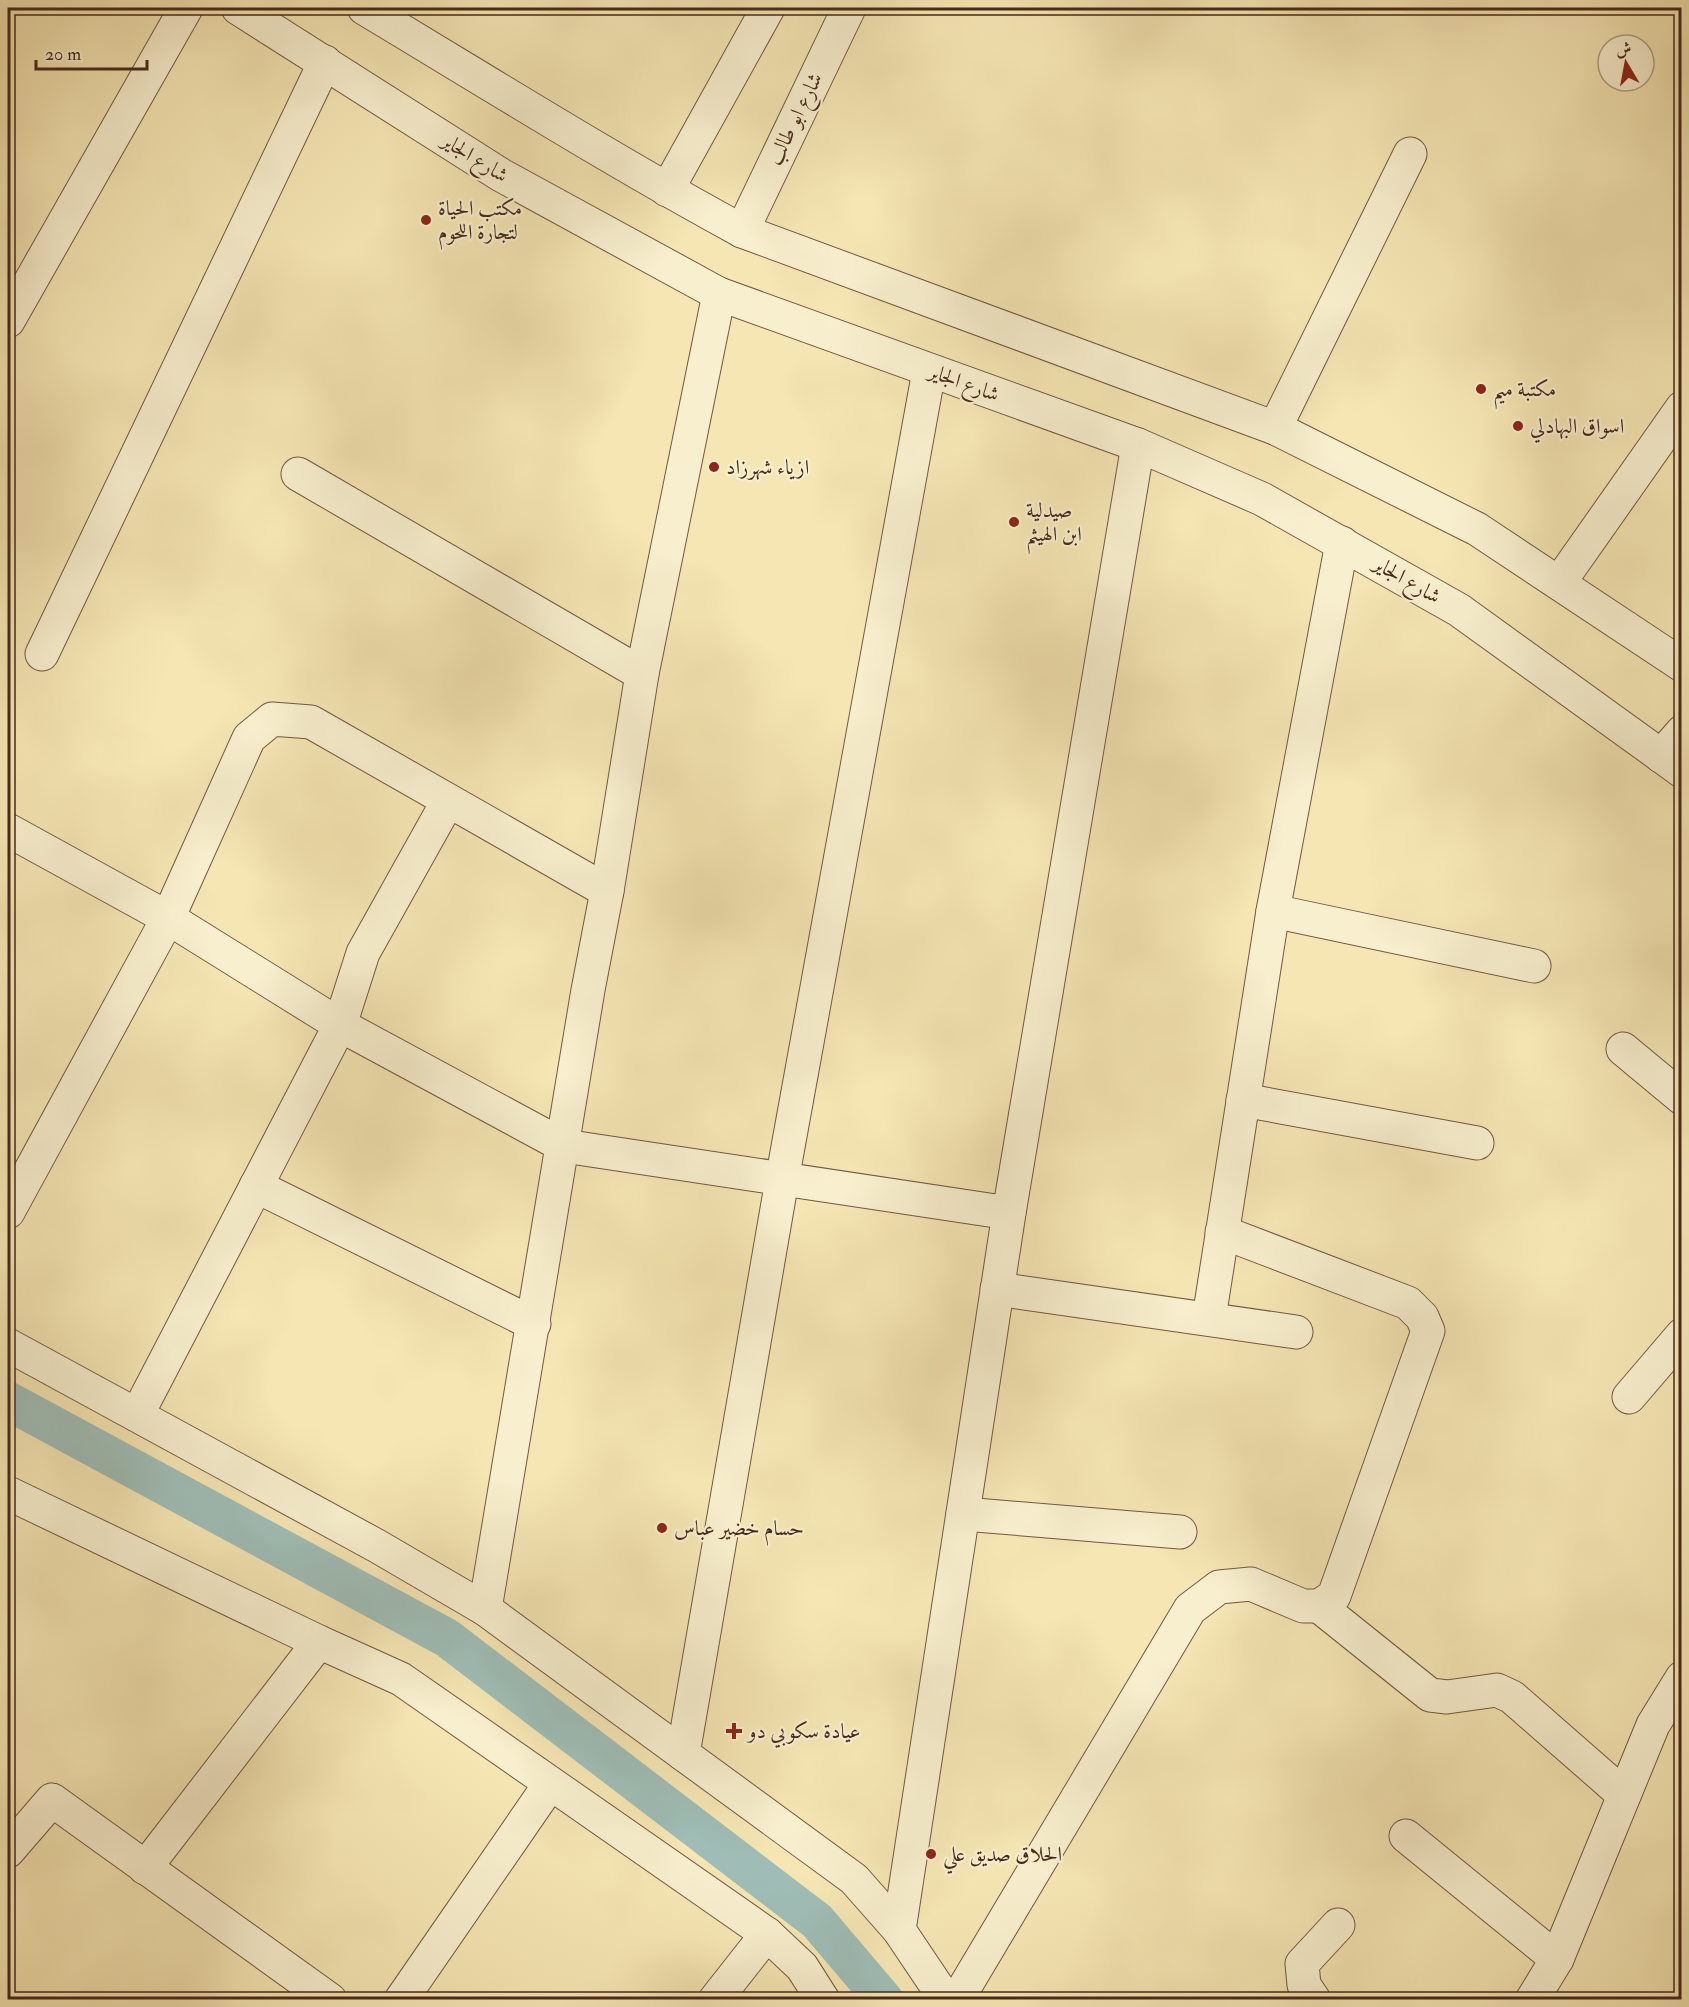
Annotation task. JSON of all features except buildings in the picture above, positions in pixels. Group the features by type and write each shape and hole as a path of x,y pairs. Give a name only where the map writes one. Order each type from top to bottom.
{"street":[{"path":"8,321 186,8"},
{"name":"شارع الجاير","path":"238,8 501,175 718,294 1138,445 1262,499 1459,610 1675,753"},
{"path":"667,190 768,8"},
{"name":"شارع ابو طالب","path":"742,231 849,8"},
{"path":"376,10 667,190 742,231 1275,428 1477,529 1682,665"},
{"path":"42,654 325,62"},
{"path":"1275,428 1410,154"},
{"path":"485,1609 642,674 718,294"},
{"path":"683,1754 782,1180 928,371"},
{"path":"1559,583 1682,408"},
{"path":"899,1930 1009,1213 1138,445"},
{"path":"298,474 642,674"},
{"path":"1209,1318 1273,911 1342,543"},
{"path":"8,1212 168,918 249,738 272,719 311,722 607,891"},
{"path":"137,1416 340,1025 363,953 448,801"},
{"path":"8,830 168,918 340,1025 564,1146 1009,1213"},
{"path":"1273,911 1534,966"},
{"path":"1623,1049 1682,1098"},
{"path":"1243,1100 1477,1143"},
{"path":"256,1186 534,1324"},
{"path":"957,2000 1190,1609 1219,1587 1251,1584 1303,1606 1319,1606 1334,1596 1428,1331 1422,1317 1408,1303 1222,1232"},
{"path":"998,1289 1296,1332"},
{"path":"1629,1397 1682,1335"},
{"path":"8,1345 377,1546 485,1609 854,1879 899,1930 946,2000"},
{"path":"8,1493 401,1679 767,1935 802,1967 823,2000"},
{"path":"963,1515 1180,1532"},
{"path":"1319,1606 1430,1695 1448,1697 1497,1690 1512,1696 1624,1795"},
{"path":"145,1868 319,1642"},
{"path":"1532,2000 1557,1959 1653,1725 1682,1678"},
{"path":"402,2000 550,1784"},
{"path":"8,1851 52,1800 330,2000"},
{"path":"1407,1836 1557,1959"},
{"path":"1314,2000 1304,1984 1302,1964 1338,1925"},
{"path":"715,2000 767,1935"}],"waterway":[{"path":"8,1401 447,1638 817,1921 884,2000"}],"place":[{"name":"مكتب الحياة لتجارة اللحوم","path":"426,220"},
{"name":"مكتبة ميم","path":"1481,389"},
{"name":"اسواق البهادلي","path":"1518,426"},
{"name":"ازياء شهرزاد","path":"714,467"},
{"name":"صيدلية ابن الهيثم","path":"1014,522"},
{"name":"حسام خضير عباس","path":"662,1528"},
{"name":"عيادة سكوبي دو","path":"734,1731"},
{"name":"الحلاق صديق علي","path":"931,1854"}]}
